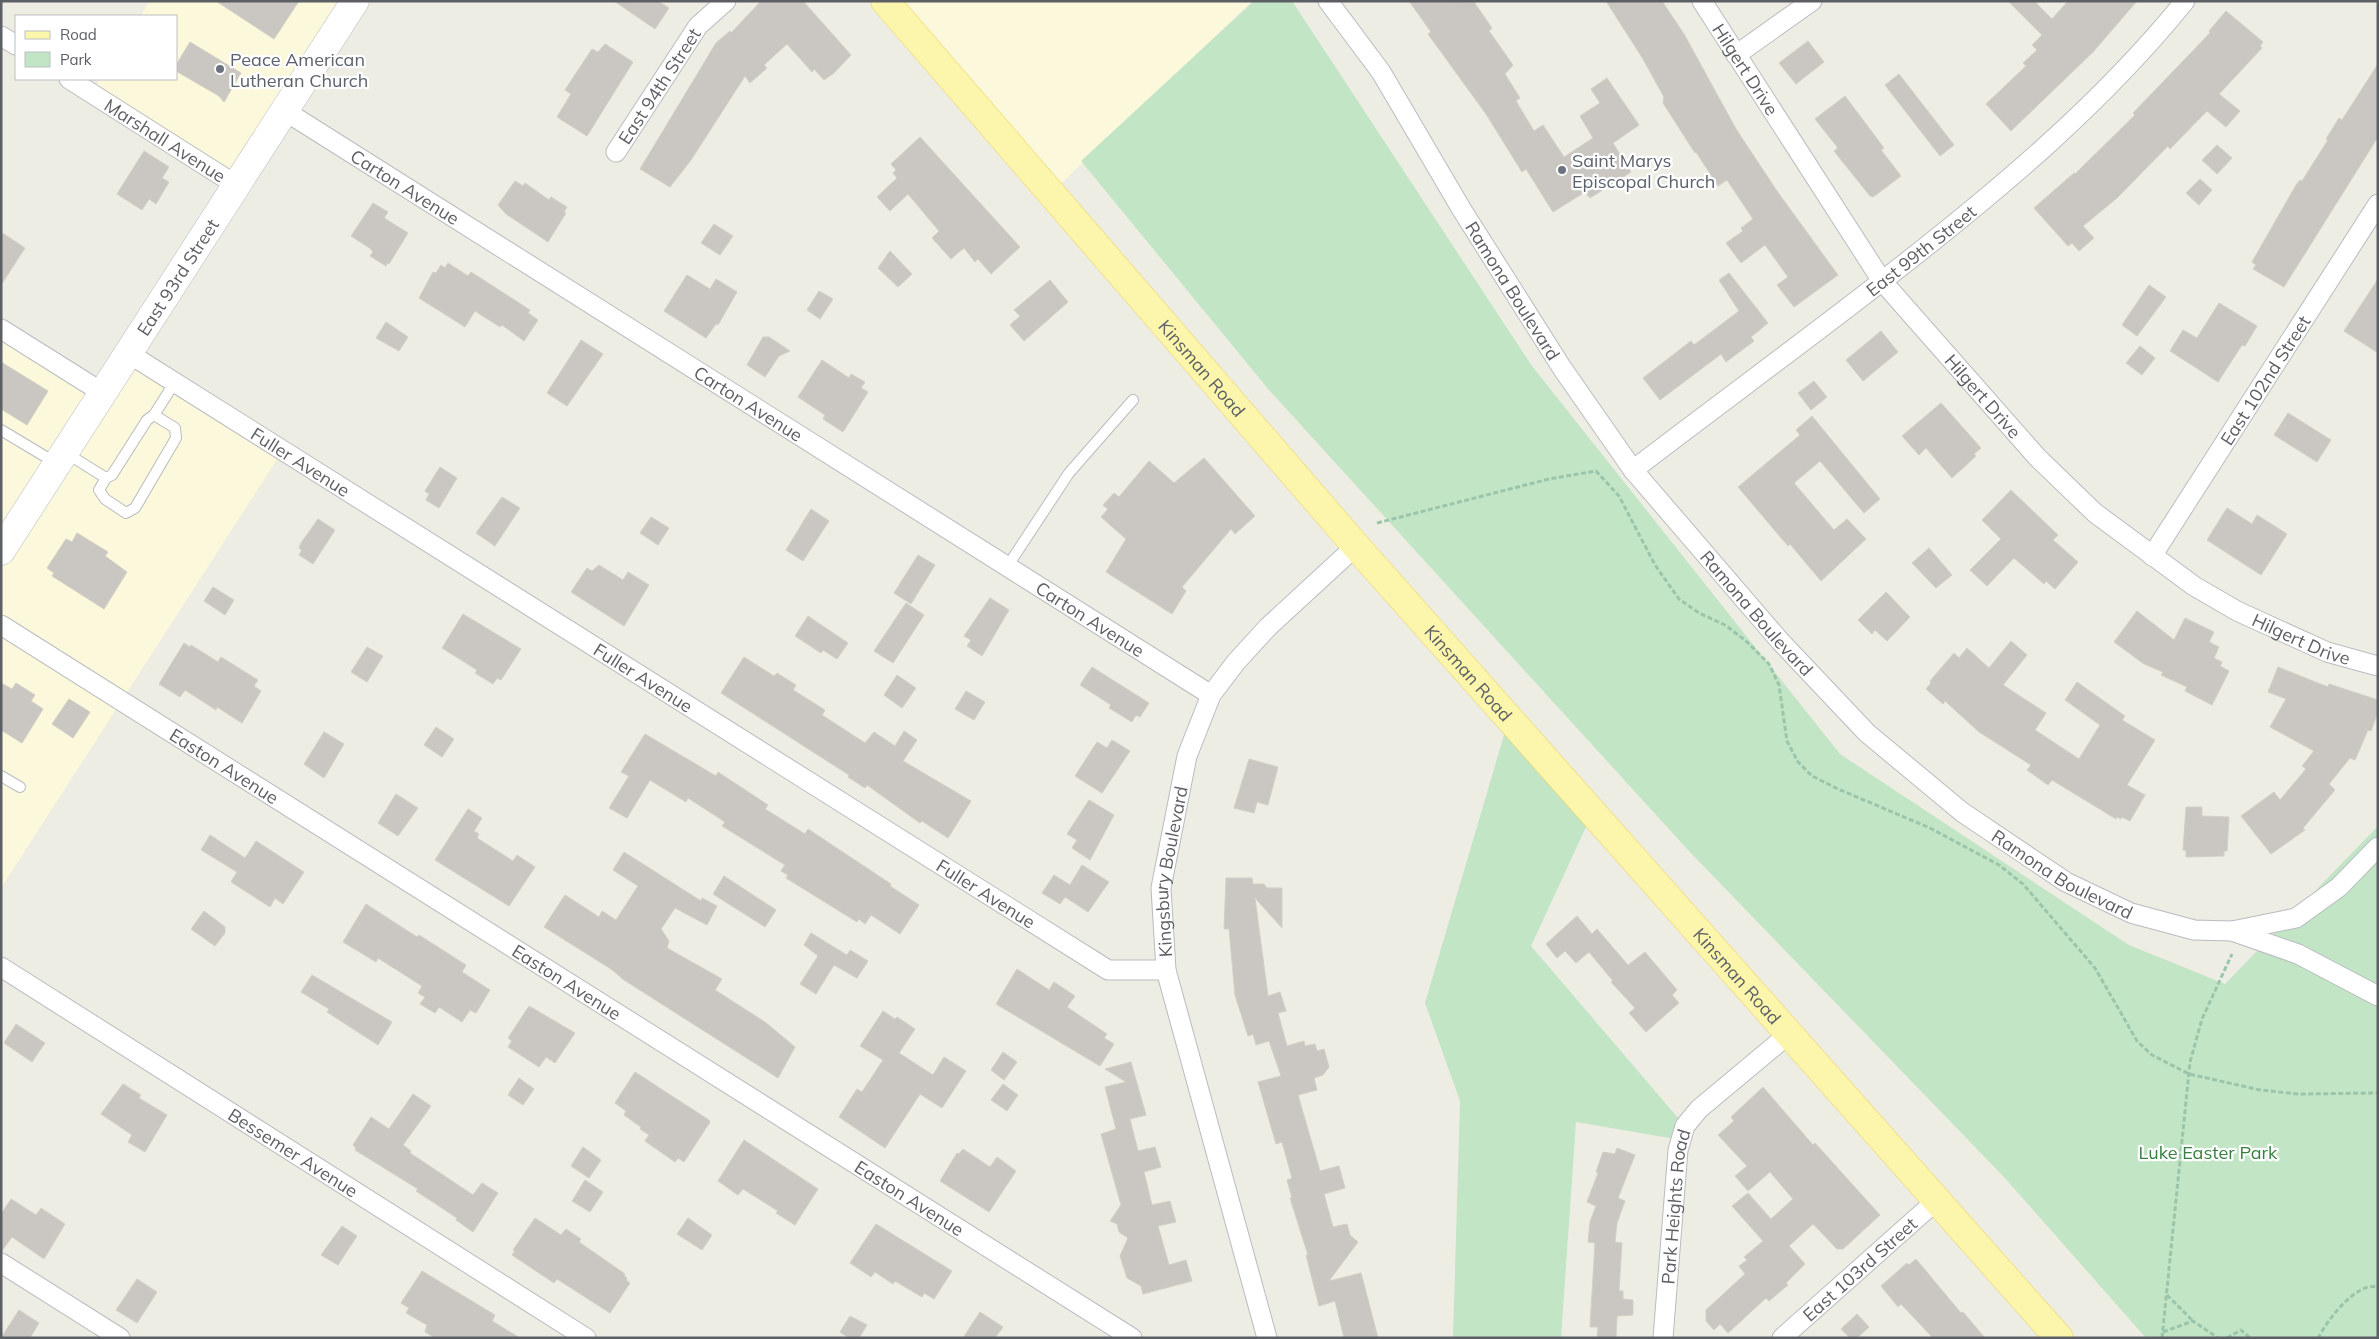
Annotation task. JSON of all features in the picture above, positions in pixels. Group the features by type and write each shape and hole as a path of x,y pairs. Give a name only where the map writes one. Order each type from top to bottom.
{"main road":[{"name":"East 93rd Street","path":"1,552 355,1"},
{"name":"Kinsman Road","path":"885,1 1356,546 2059,1338"}],"street":[{"name":"East 94th Street","path":"616,152 698,26 726,1"},
{"name":"Ramona Boulevard","path":"1328,1 1381,72 1462,210 1562,368 1633,470 1780,641 1867,733 1962,812 2066,882 2132,913 2194,930 2232,931 2298,954 2378,996"},
{"name":"Hilgert Drive","path":"1702,1 1882,281 2037,457 2095,513 2194,586 2237,611 2327,652 2378,666"},
{"path":"1736,55 1812,1"},
{"name":"East 99th Street","path":"1633,470 1882,281 1981,203 2061,133 2162,29 2185,1"},
{"path":"1,36 15,44"},
{"name":"Marshall Avenue","path":"71,80 236,185"},
{"name":"Carton Avenue","path":"284,111 1211,695"},
{"name":"East 102nd Street","path":"2152,556 2378,204"},
{"path":"1,329 103,393"},
{"name":"Fuller Avenue","path":"128,353 1108,970 1166,970"},
{"name":"Kingsbury Boulevard","path":"1267,1338 1166,970 1161,888 1187,756 1211,695 1236,662 1268,627 1356,546"},
{"name":"Easton Avenue","path":"1,625 1132,1338"},
{"path":"2232,931 2296,918 2339,887 2378,847"},
{"name":"Bessemer Avenue","path":"1,967 586,1338"},
{"name":"Park Heights Road","path":"1662,1338 1678,1150 1685,1126 1699,1109 1790,1033"},
{"name":"East 103rd Street","path":"1782,1338 1936,1200"},
{"path":"1,1262 120,1338"}],"lane":[{"path":"154,415 175,428 176,438 135,508 126,512 105,499 99,490 106,478 112,475 147,420 154,415 175,382"},
{"path":"1007,566 1069,473 1133,400"},
{"path":"1,430 106,478"},
{"path":"1,776 20,787"}],"path":[{"path":"1377,523 1549,479 1596,471 1619,496 1655,565 1679,599 1699,613 1725,625 1746,641 1769,664 1779,685 1783,709 1783,727 1787,741 1798,762 1812,776 1838,790 1930,828 1999,865 2024,884 2095,968 2137,1041 2152,1055 2189,1074 2260,1090 2299,1094 2378,1092"},
{"path":"2162,1338 2189,1074 2202,1019 2232,954"},
{"path":"2318,1338 2327,1322 2356,1291 2372,1286 2378,1287"},
{"path":"2167,1295 2193,1321 2218,1338"},
{"path":"2163,1332 2193,1321"},
{"path":"2227,1338 2241,1330 2250,1338"}],"shaded area":[{"path":"150,1 355,1 236,185 91,93 99,80 178,80 178,15 141,15"},
{"path":"885,1 1252,1 1051,193"},
{"path":"1,329 103,393 128,353 283,450 1,888"}],"green space":[{"name":"Luke Easter Park","path":"1254,1 1292,1 1532,366 1840,754 2129,945 2225,984 2378,826 2378,1338 2146,1338 2003,1176 1688,850 1269,390 1081,161"},
{"path":"1509,718 1593,812 1531,946 1685,1126 1681,1140 1576,1122 1561,1338 1453,1338 1460,1101 1425,1003"}],"building":[{"path":"216,1 299,1 274,39"},
{"path":"614,1 658,1 669,8 655,29"},
{"path":"761,1 803,1 851,55 834,73 824,80 814,69 812,72 787,44 764,65 767,68 750,83 745,76 691,160 670,187 640,169 716,43 730,31 731,33"},
{"path":"1409,1 1474,2 1492,28 1489,31 1513,65 1505,74 1520,98 1516,101 1534,131 1543,125 1564,157 1593,138 1580,116 1600,103 1591,89 1607,78 1639,125 1613,143 1631,172 1590,198 1585,192 1553,212 1526,169 1522,172 1486,114 1428,34 1431,32"},
{"path":"1606,1 1662,1 1684,34 1736,129 1777,191 1838,275 1794,307 1777,285 1788,277 1765,245 1741,263 1726,243 1743,231 1741,228 1753,219 1727,180 1718,186 1695,153 1663,103 1664,97 1643,59"},
{"path":"2008,1 2034,1 2052,19 2068,1 2137,1 2093,52 2011,131 1986,104 2026,66 2023,63 2037,50 2032,45 2042,35"},
{"path":"2226,11 2263,42 2260,46 2262,48 2219,94 2240,111 2226,127 2207,111 2170,149 2168,146 2117,198 2083,226 2094,238 2079,251 2072,243 2068,246 2034,208 2075,174 2135,115 2133,113 2210,33 2209,31"},
{"path":"1808,41 1824,62 1796,84 1779,63"},
{"path":"190,42 241,73 224,102 219,96 178,72 178,62"},
{"path":"605,44 633,62 587,136 557,117 571,94 565,90 592,49 598,52"},
{"path":"2378,64 2378,137 2284,287 2253,269 2256,265 2252,262 2296,185 2300,180 2302,181 2328,140 2326,139 2339,118 2342,120"},
{"path":"1899,74 1954,145 1940,156 1885,85"},
{"path":"1845,96 1884,148 1881,150 1901,176 1873,197 1870,196 1834,151 1838,148 1815,119"},
{"path":"920,137 1020,247 991,274 978,259 975,262 964,248 951,259 932,238 939,231 908,194 890,211 877,197 897,178 893,173 896,170 891,164"},
{"path":"2217,145 2232,158 2217,174 2202,160"},
{"path":"144,151 169,167 162,178 169,182 156,204 149,199 142,210 117,194"},
{"path":"2200,179 2212,190 2199,205 2186,193"},
{"path":"515,181 523,186 525,183 549,200 551,197 567,207 564,212 566,213 548,242 506,214 498,205"},
{"path":"373,203 388,212 384,218 408,233 386,266 370,256 373,252 371,249 351,236"},
{"path":"714,224 733,236 720,255 701,243"},
{"path":"1,232 25,248 1,285"},
{"path":"890,251 912,274 898,287 878,268"},
{"path":"448,263 468,276 471,272 530,310 528,313 538,320 524,341 502,325 500,327 475,311 465,327 419,298 433,272 436,273 441,265 445,268"},
{"path":"1729,273 1768,323 1751,337 1754,341 1726,362 1721,354 1660,400 1643,378 1691,341 1694,345 1739,311 1719,280"},
{"path":"687,275 710,289 716,279 737,292 718,325 716,324 706,338 664,311"},
{"path":"2378,279 2378,353 2344,331"},
{"path":"1050,280 1068,302 1024,341 1010,325 1020,316 1014,310"},
{"path":"2149,285 2166,297 2137,336 2122,325"},
{"path":"819,291 833,299 820,319 807,310"},
{"path":"2219,303 2257,326 2245,346 2242,345 2218,382 2170,351 2183,330 2197,338"},
{"path":"386,322 408,337 399,351 376,338"},
{"path":"1881,331 1898,352 1863,381 1846,360"},
{"path":"763,337 769,337 790,351 779,356 765,377 747,365"},
{"path":"581,340 603,354 567,406 547,393"},
{"path":"2140,346 2155,358 2142,375 2126,363"},
{"path":"822,360 849,378 851,374 865,382 861,388 868,392 843,432 823,419 825,415 798,397"},
{"path":"1,362 48,391 27,425 1,409"},
{"path":"1814,381 1827,397 1811,410 1798,393"},
{"path":"1941,403 1981,448 1974,454 1976,456 1952,478 1926,448 1919,455 1902,436"},
{"path":"2288,413 2331,440 2317,462 2274,435"},
{"path":"1812,416 1880,499 1864,513 1820,461 1794,483 1834,530 1847,519 1866,539 1821,581 1790,544 1788,546 1738,487 1800,435 1796,430"},
{"path":"1204,458 1255,516 1235,534 1231,529 1182,587 1186,591 1172,614 1106,572 1126,539 1101,517 1108,509 1103,505 1114,493 1119,497 1149,461 1174,483"},
{"path":"440,467 457,478 439,508 426,500 429,494 425,491"},
{"path":"2011,490 2058,535 2053,540 2078,562 2055,589 2046,581 2044,584 2014,558 1987,586 1970,570 2001,539 1982,520"},
{"path":"502,497 520,508 495,546 476,533"},
{"path":"2227,508 2252,524 2257,515 2287,534 2261,575 2207,540"},
{"path":"811,509 829,521 803,561 786,550"},
{"path":"651,517 669,528 658,545 640,533"},
{"path":"318,519 335,530 313,564 299,555 302,550 299,548"},
{"path":"77,533 108,552 105,556 127,572 104,609 52,576 54,573 47,568 66,539 72,542"},
{"path":"1929,548 1952,575 1936,588 1912,563"},
{"path":"918,555 935,565 911,604 894,593"},
{"path":"599,565 623,580 628,572 649,585 624,626 571,592 587,568 592,571"},
{"path":"213,587 234,600 225,615 204,601"},
{"path":"1886,592 1910,617 1887,641 1875,630 1872,634 1858,620"},
{"path":"990,598 1009,610 982,656 967,646 971,640 964,636"},
{"path":"906,603 924,615 893,663 874,651"},
{"path":"2137,611 2174,640 2185,618 2214,632 2209,642 2219,647 2214,658 2222,662 2220,666 2229,671 2212,705 2185,691 2187,687 2161,675 2163,672 2144,664 2114,642"},
{"path":"463,614 521,649 501,680 497,678 493,684 475,673 477,670 442,648"},
{"path":"808,616 848,643 837,659 823,650 821,653 795,636"},
{"path":"2011,641 2027,655 2003,685 2046,713 2035,730 2079,759 2100,725 2065,700 2077,682 2125,716 2122,720 2155,740 2127,785 2145,795 2130,821 2122,817 2121,819 2117,817 2116,819 2052,780 2048,785 2027,770 2031,765 1979,732 1945,701 1943,704 1926,689 1931,683 1930,681 1954,653 1959,658 1967,648 1989,668"},
{"path":"184,643 190,647 191,645 218,662 221,657 258,680 254,686 261,691 242,723 217,707 216,710 185,690 180,697 159,684"},
{"path":"367,647 383,656 367,682 351,672"},
{"path":"744,657 774,676 777,673 796,685 793,690 825,710 822,715 865,743 874,732 895,746 904,731 917,740 903,761 971,801 948,838 922,821 920,823 867,785 865,788 848,777 849,775 721,693"},
{"path":"1092,667 1149,703 1140,717 1136,715 1132,722 1109,708 1111,705 1080,685"},
{"path":"2278,667 2328,687 2329,684 2378,700 2378,712 2371,731 2368,730 2355,760 2350,758 2329,784 2335,790 2303,828 2305,830 2271,854 2241,816 2274,792 2280,800 2306,769 2302,766 2314,751 2270,727 2286,699 2268,692"},
{"path":"897,675 916,688 902,708 884,695"},
{"path":"1,683 12,689 16,683 35,695 31,701 43,709 22,743 1,730"},
{"path":"966,691 985,702 974,720 955,709"},
{"path":"69,699 90,712 73,738 52,724"},
{"path":"436,727 454,739 442,757 424,745"},
{"path":"324,732 344,744 324,778 304,764"},
{"path":"645,734 716,776 718,772 768,805 765,809 805,834 808,829 891,884 890,886 919,905 900,934 871,915 865,924 859,919 857,922 786,878 788,875 781,871 785,865 722,826 725,822 688,798 686,802 650,780 627,818 609,808 629,776 621,772"},
{"path":"1112,740 1130,751 1102,793 1075,776 1097,742 1107,748"},
{"path":"1249,759 1278,767 1268,805 1257,802 1254,813 1234,808"},
{"path":"396,794 418,808 398,836 378,823"},
{"path":"1089,800 1114,815 1090,860 1072,848 1077,840 1067,834"},
{"path":"2186,807 2202,807 2202,816 2229,817 2227,851 2224,851 2224,856 2186,857 2186,850 2183,850"},
{"path":"468,809 482,818 474,831 479,834 477,838 513,861 517,855 535,867 509,906 435,860"},
{"path":"210,835 245,858 256,841 304,872 283,904 275,898 270,907 231,882 237,872 201,850"},
{"path":"624,852 701,901 702,898 717,906 707,925 675,908 661,929 669,941 667,948 722,979 715,990 765,1022 795,1047 778,1078 544,927 565,895 599,917 602,911 616,920 638,886 613,870"},
{"path":"1082,865 1109,882 1088,912 1065,897 1060,904 1042,893 1054,875 1070,885"},
{"path":"724,876 776,910 765,927 713,894"},
{"path":"1226,878 1252,878 1253,884 1264,884 1267,888 1282,888 1282,928 1255,898 1268,996 1280,992 1286,1011 1278,1013 1287,1046 1304,1041 1305,1046 1315,1044 1317,1051 1324,1049 1329,1067 1323,1075 1314,1078 1317,1090 1298,1095 1320,1171 1339,1166 1345,1188 1324,1194 1333,1227 1347,1224 1350,1235 1358,1242 1329,1281 1361,1273 1378,1338 1344,1338 1335,1301 1319,1306 1306,1255 1308,1255 1290,1198 1292,1198 1287,1180 1292,1178 1282,1142 1276,1144 1258,1082 1281,1076 1269,1041 1256,1045 1253,1034 1248,1036 1235,995 1229,929 1224,929"},
{"path":"366,904 417,937 419,935 466,965 462,972 490,990 476,1013 470,1010 462,1022 439,1007 435,1013 420,1004 425,997 418,993 422,986 378,958 376,962 343,942"},
{"path":"204,911 225,927 225,933 215,946 191,929"},
{"path":"1577,916 1592,934 1597,929 1628,965 1645,952 1677,990 1672,995 1679,1003 1646,1032 1629,1013 1635,1008 1611,982 1613,981 1589,952 1576,963 1565,951 1557,958 1546,944"},
{"path":"811,933 847,955 850,950 868,961 857,978 834,965 816,994 800,984 818,956 804,945"},
{"path":"1017,969 1049,990 1054,982 1075,996 1067,1007 1107,1034 1104,1038 1114,1044 1100,1066 996,1004"},
{"path":"312,975 392,1022 378,1045 327,1012 329,1009 301,992"},
{"path":"529,1006 575,1033 555,1063 546,1057 539,1067 508,1047 512,1041 508,1038"},
{"path":"883,1011 895,1019 897,1017 915,1029 899,1053 933,1075 944,1057 966,1071 942,1108 920,1094 885,1148 839,1117 857,1089 862,1092 883,1060 860,1046"},
{"path":"16,1024 45,1043 32,1062 4,1043"},
{"path":"1003,1052 1017,1062 1004,1080 991,1070"},
{"path":"1131,1062 1146,1115 1130,1119 1138,1151 1155,1147 1161,1167 1144,1172 1152,1205 1170,1201 1176,1222 1158,1226 1169,1265 1186,1260 1192,1281 1143,1294 1141,1286 1127,1278 1120,1256 1128,1238 1119,1232 1117,1224 1110,1221 1121,1205 1101,1134 1116,1129 1105,1087 1126,1082 1105,1069"},
{"path":"635,1072 709,1120 710,1122 684,1162 678,1158 675,1162 645,1141 649,1135 624,1115 626,1111 615,1103"},
{"path":"519,1078 534,1089 523,1105 508,1095"},
{"path":"123,1084 141,1095 139,1098 167,1115 145,1152 128,1142 132,1135 101,1114"},
{"path":"1003,1084 1018,1095 1007,1111 991,1100"},
{"path":"1763,1087 1813,1145 1815,1143 1880,1215 1843,1249 1837,1249 1813,1224 1789,1246 1805,1264 1786,1283 1788,1285 1769,1301 1766,1298 1728,1333 1720,1324 1714,1330 1706,1321 1706,1310 1745,1274 1739,1266 1747,1260 1744,1257 1763,1241 1732,1206 1748,1193 1771,1219 1793,1199 1770,1172 1748,1191 1735,1176 1747,1166 1718,1135 1734,1121 1731,1117"},
{"path":"413,1094 431,1106 403,1145 411,1151 410,1153 473,1195 482,1183 498,1193 473,1232 456,1220 457,1218 416,1191 418,1189 355,1150 356,1148 353,1145 371,1117 389,1129"},
{"path":"744,1140 818,1189 795,1225 776,1213 778,1211 743,1189 738,1195 718,1181"},
{"path":"583,1147 601,1160 589,1178 571,1166"},
{"path":"1617,1148 1635,1155 1618,1198 1625,1201 1617,1223 1615,1242 1622,1243 1619,1291 1623,1291 1623,1299 1633,1300 1633,1315 1617,1316 1616,1338 1597,1338 1598,1327 1590,1327 1595,1243 1588,1242 1590,1222 1596,1206 1587,1202 1598,1173 1596,1172 1603,1152 1615,1154"},
{"path":"963,1149 990,1167 997,1157 1016,1171 989,1212 940,1181 957,1153 959,1154"},
{"path":"585,1180 603,1192 590,1212 572,1201"},
{"path":"11,1199 36,1215 41,1208 65,1224 44,1259 12,1237 1,1252 1,1214"},
{"path":"535,1218 561,1235 566,1229 581,1239 579,1242 625,1274 626,1280 630,1283 610,1313 557,1279 554,1283 512,1255 515,1251 513,1250"},
{"path":"688,1218 712,1235 702,1250 677,1234"},
{"path":"876,1224 952,1271 934,1299 924,1293 922,1297 895,1281 893,1284 875,1272 871,1277 850,1263"},
{"path":"342,1226 357,1236 338,1265 321,1255"},
{"path":"1916,1259 1961,1313 1963,1312 1985,1338 1933,1338 1901,1304 1898,1307 1881,1286 1907,1263 1909,1265"},
{"path":"422,1271 495,1315 492,1321 520,1338 435,1338 425,1332 427,1325 406,1313 409,1308 401,1303"},
{"path":"137,1279 157,1292 137,1323 116,1310"},
{"path":"19,1310 39,1323 30,1338 1,1338"},
{"path":"980,1312 1003,1327 995,1338 963,1338"},
{"path":"1857,1314 1869,1327 1857,1338 1850,1338 1841,1329"},
{"path":"850,1316 867,1325 859,1338 849,1338 840,1332"}],"place":[{"name":"Peace American Lutheran Church","path":"220,69"},
{"name":"Saint Marys Episcopal Church","path":"1562,170"}]}
